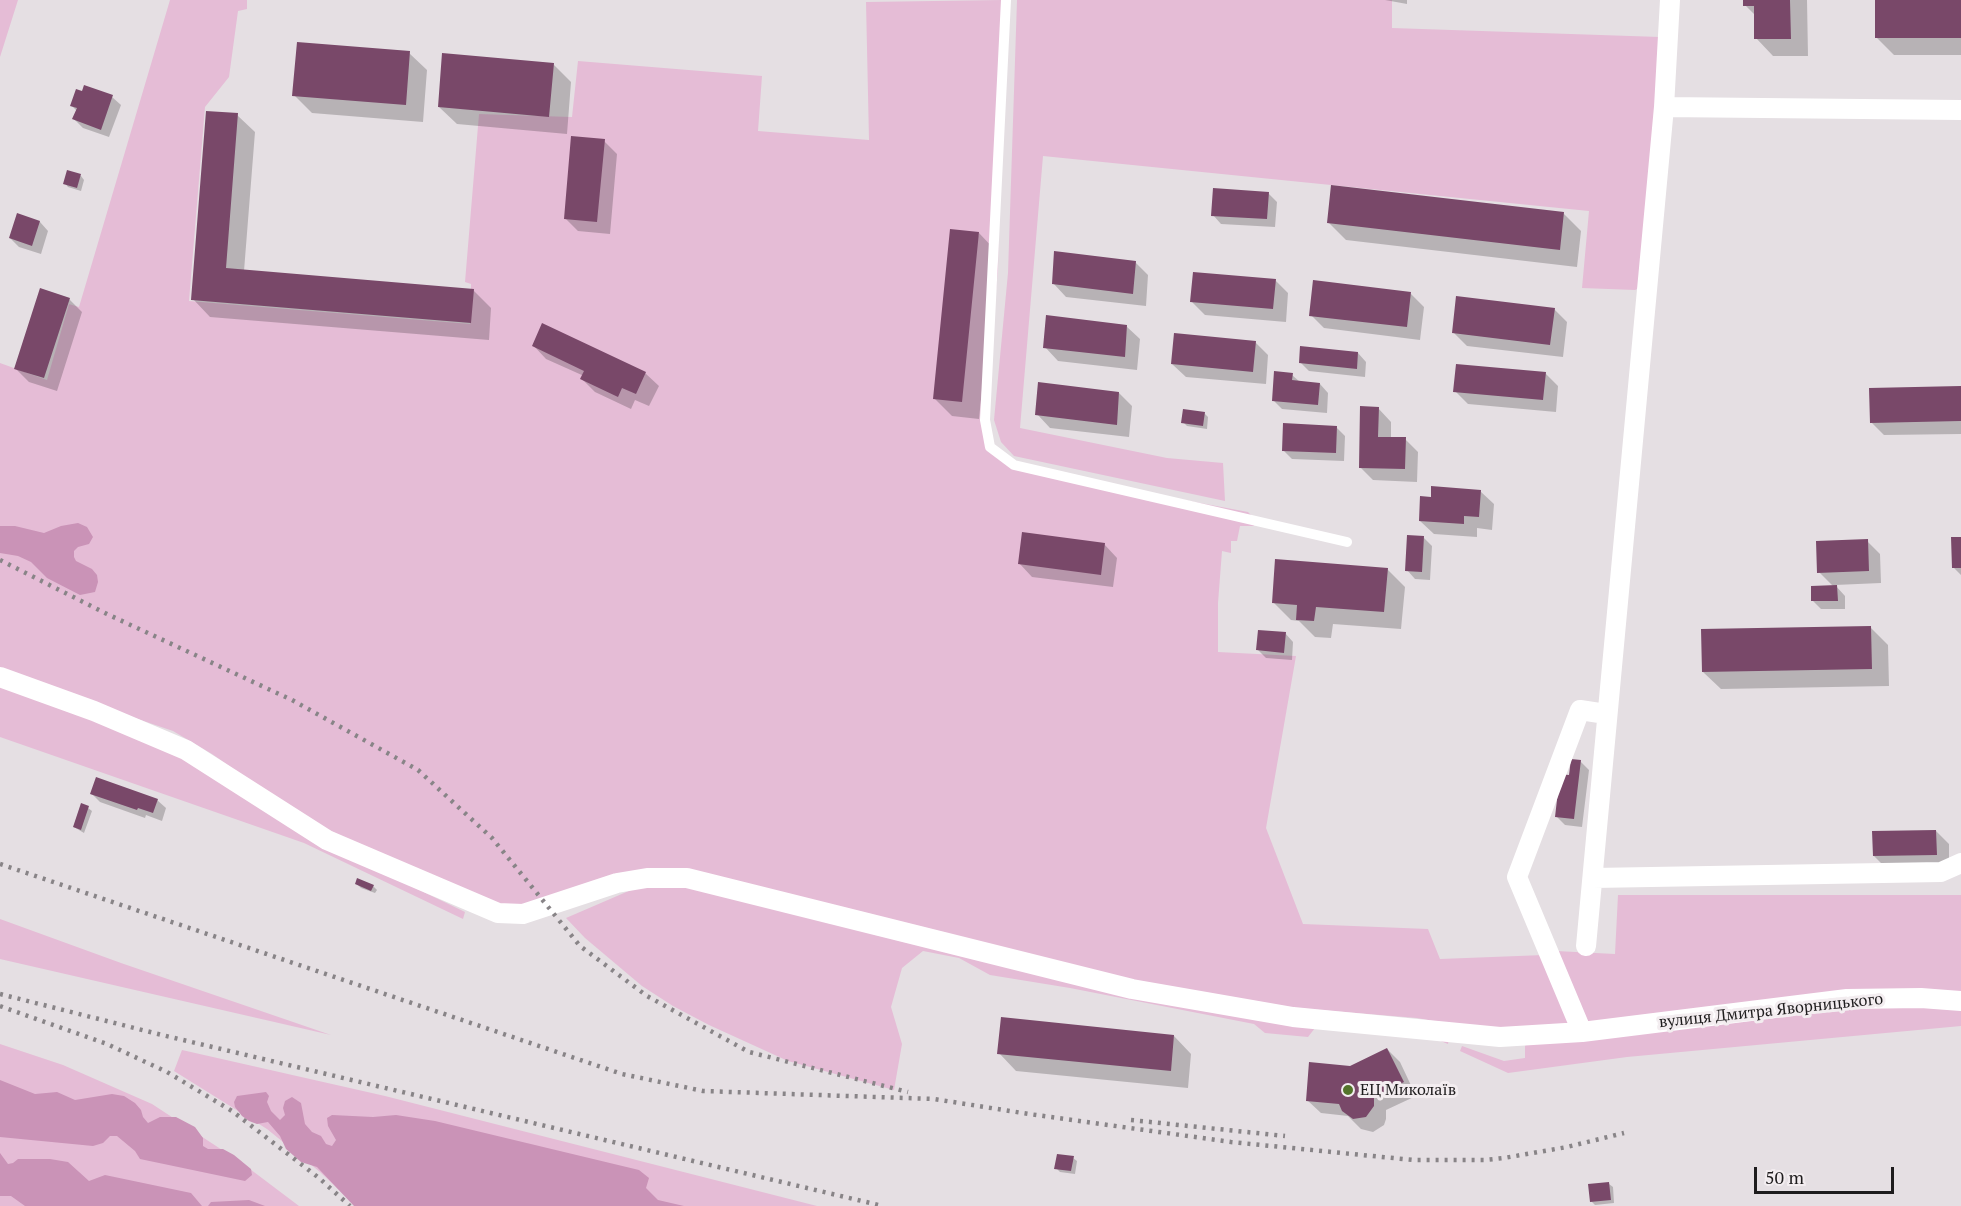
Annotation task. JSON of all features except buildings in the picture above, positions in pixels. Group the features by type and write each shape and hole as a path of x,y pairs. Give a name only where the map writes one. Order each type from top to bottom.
{"street":[{"path":"1586,946 1664,107 1670,0"},
{"path":"1664,107 1961,110"},
{"name":"вулиця Дмитра Яворницького","path":"0,677 94,711 186,750 327,840 498,913 523,914 617,883 646,878 687,878 1132,989 1270,1013 1500,1037 1582,1032 1846,999 1921,998 1961,1001"},
{"path":"1582,1032 1517,877 1580,710 1606,714"},
{"path":"1593,878 1941,872 1961,863"}],"lane":[{"path":"1005,0 985,420 990,447 1014,465 1347,542"}],"shaded area":[{"path":"0,0 18,0 0,57"},
{"path":"170,0 247,0 247,9 238,11 229,77 205,107 189,301 470,324 471,284 465,282 479,114 572,117 578,61 762,76 758,131 869,140 866,2 1002,0 998,270 983,419 992,447 1019,469 1248,512 1254,526 1240,526 1237,541 1231,541 1231,553 1222,551 1218,603 1218,652 1296,656 1266,828 1303,924 1428,929 1440,959 1544,955 1571,1024 1500,1033 1417,1018 1295,1008 1133,983 686,873 533,913 493,909 304,818 212,754 173,731 0,672 0,363 47,380 69,304 79,307"},
{"path":"1017,0 1392,0 1392,28 1660,37 1641,287 1635,290 1582,288 1589,211 1043,156 1020,428 1167,458 1223,463 1225,501 1014,456 1001,442 994,420 1008,273"},
{"path":"78,523 87,527 93,537 89,544 78,547 74,551 74,557 76,561 92,569 97,575 98,582 95,592 80,595 47,578 31,562 18,556 0,553 0,526 15,526 44,533 61,526"},
{"path":"0,682 169,741 351,857 465,912 463,919 304,843 0,737"},
{"path":"647,887 685,887 900,934 1131,992 1295,1019 1417,1027 1446,1032 1449,1038 1448,1044 1421,1033 1315,1028 1308,1037 1265,1033 1254,1024 1070,988 990,975 959,958 923,951 902,968 891,1007 902,1044 894,1090 788,1061 709,1025 642,986 585,938 566,918 631,890"},
{"path":"1618,895 1961,895 1961,995 1817,997 1587,1022 1556,951 1615,954"},
{"path":"0,919 121,963 331,1035 0,959"},
{"path":"1961,1007 1961,1026 1627,1057 1508,1073 1460,1051 1462,1046 1504,1061 1525,1058 1525,1046 1528,1041 1820,1008"},
{"path":"0,1044 63,1065 152,1104 242,1163 299,1206 0,1206"},
{"path":"182,1050 385,1096 817,1206 356,1206 320,1172 267,1129 174,1071"},
{"path":"0,1080 35,1094 57,1092 75,1100 112,1094 124,1096 135,1103 148,1123 160,1117 176,1117 195,1127 203,1138 203,1146 208,1149 223,1149 234,1155 251,1169 252,1175 245,1181 140,1159 135,1151 117,1136 110,1136 103,1143 93,1146 0,1137"},
{"path":"266,1092 269,1096 267,1102 271,1111 280,1120 285,1115 283,1108 285,1101 292,1097 301,1103 305,1124 312,1132 321,1136 326,1144 332,1146 336,1140 328,1126 327,1118 332,1115 373,1117 396,1115 435,1121 639,1170 649,1178 646,1188 658,1200 684,1206 354,1206 317,1167 301,1162 286,1149 280,1136 268,1122 257,1124 249,1121 235,1107 234,1102 237,1096"},
{"path":"0,1153 8,1164 18,1159 50,1159 68,1162 89,1181 105,1175 191,1193 202,1206 25,1206 11,1196 0,1196"},
{"path":"249,1200 265,1206 208,1206 211,1202"}],"railway":[{"path":"0,560 107,614 292,700 418,770 492,838 580,946 647,996 749,1052 908,1092"},
{"path":"0,864 622,1074 703,1091 934,1099 1231,1142 1413,1160 1504,1158 1567,1147 1624,1133"},
{"path":"0,994 162,1035 883,1206"},
{"path":"0,1006 107,1044 167,1072 232,1111 319,1178 350,1206"},
{"path":"1131,1120 1285,1136"}],"place":[{"name":"ЕЦ Миколаїв","path":"1348,1090"}]}
